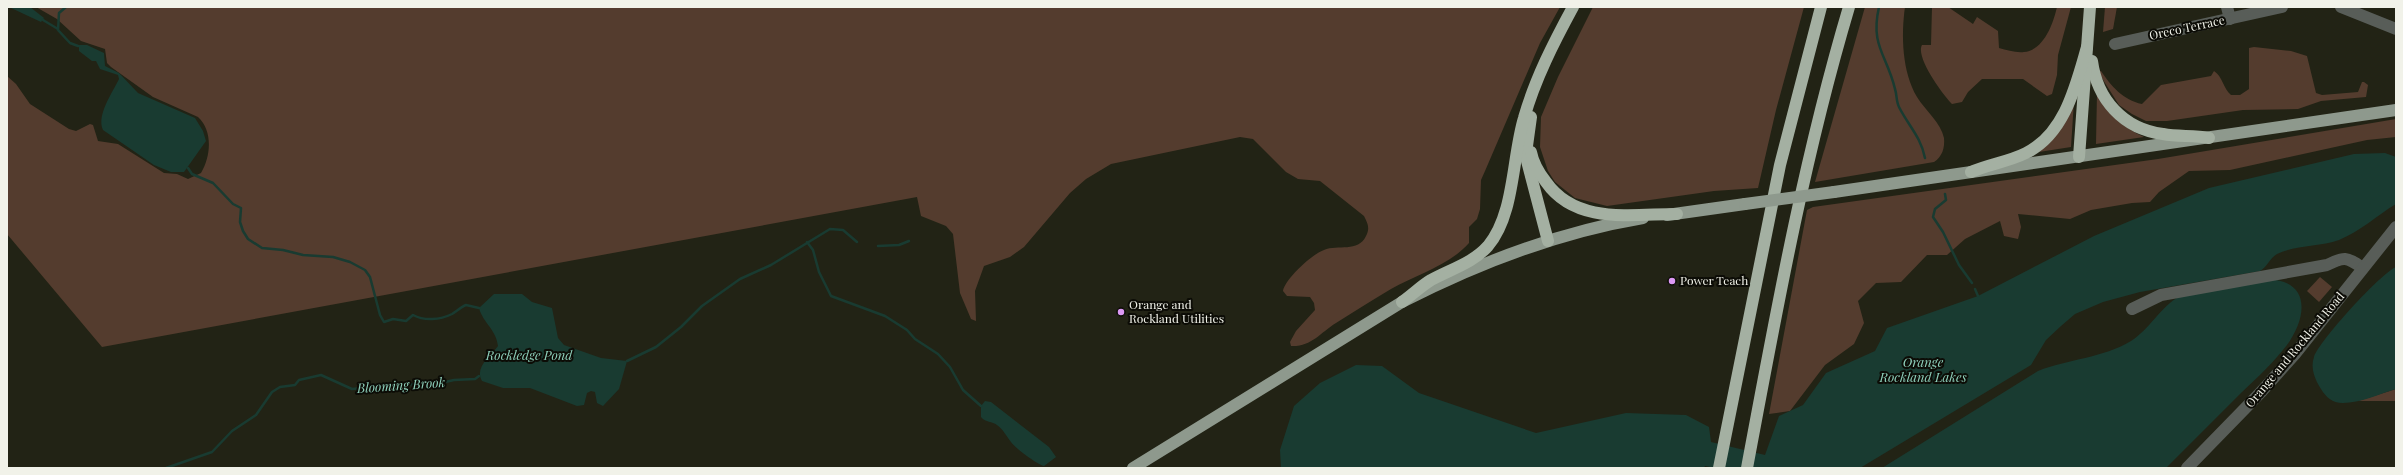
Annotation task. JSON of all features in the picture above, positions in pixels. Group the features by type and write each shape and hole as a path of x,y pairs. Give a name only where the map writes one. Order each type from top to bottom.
{"highway":[{"path":"1402,302 1430,280 1474,258 1492,241 1505,210 1518,141 1526,110 1536,83 1573,7"},
{"path":"1548,241 1529,169 1527,146 1529,131 1534,105 1580,7"},
{"path":"1747,468 1802,186 1836,49 1849,7"},
{"path":"1836,49 1856,7"},
{"path":"2082,156 2086,47 2090,7"},
{"path":"2082,156 2096,7"},
{"path":"1720,468 1780,165 1820,10"},
{"path":"1971,172 2026,153 2047,138 2065,110 2086,47"},
{"path":"2092,61 2100,90 2113,109 2125,120 2139,128 2157,133 2209,138"},
{"path":"1529,131 1532,155 1541,174 1553,191 1572,205 1589,212 1606,215 1677,214"},
{"path":"1518,141 1525,183 1538,223 1548,241"}],"main road":[{"path":"1133,468 1402,302 1459,274 1548,241 1608,225 1677,214 2396,110"}],"street":[{"name":"Oreco Terrace","path":"2115,44 2228,13 2282,7"},
{"path":"2341,7 2396,29"},
{"name":"Orange and Rockland Road","path":"2187,468 2267,386 2396,227"},
{"path":"2132,309 2161,295 2327,266 2340,258 2348,258 2363,268"}],"shaded area":[{"path":"36,7 1560,7 1540,43 1481,180 1480,209 1477,219 1469,227 1469,243 1443,264 1391,289 1336,323 1315,339 1298,346 1291,346 1290,342 1296,331 1315,310 1314,303 1310,297 1287,296 1283,291 1285,286 1300,268 1319,252 1329,248 1358,245 1366,236 1368,228 1367,224 1364,216 1320,181 1298,179 1286,172 1253,139 1240,137 1111,164 1086,179 1070,193 1024,247 1010,257 984,266 975,291 976,321 971,319 960,293 953,234 946,226 921,216 917,197 102,347 7,234 7,76 16,84 30,104 69,129 76,131 90,124 93,125 98,141 118,144 164,173 177,174 188,179 201,173 207,159 209,144 208,136 203,123 198,117 153,97 107,63 105,49 81,41 57,19"},
{"path":"1593,7 1804,7 1776,110 1758,188 1714,191 1607,206 1575,198 1555,182 1548,171 1540,147 1541,117 1558,77"},
{"path":"1865,7 1905,7 1903,41 1908,76 1920,102 1940,127 1944,138 1943,149 1939,158 1934,162 1815,182"},
{"path":"1932,7 1948,7 1973,24 1977,17 1998,31 1999,48 2024,52 2037,47 2042,41 2050,28 2057,7 2071,7 2058,55 2057,75 2052,94 2047,96 2023,79 1982,79 1968,92 1962,102 1952,104 1931,76 1922,58 1922,45 1931,45"},
{"path":"2105,7 2117,7 2113,29 2103,32"},
{"path":"2254,47 2291,51 2307,56 2316,93 2322,95 2358,92 2362,82 2364,82 2368,85 2366,97 2321,101 2298,109 2243,110 2167,121 2146,121 2119,105 2098,72 2101,71 2113,87 2123,96 2142,104 2161,85 2211,76 2214,71 2217,73 2231,95 2240,95 2249,89 2249,48"},
{"path":"2097,93 2101,101 2116,120 2144,137 2096,144"},
{"path":"2074,101 2071,147 2039,152"},
{"path":"2396,119 2396,137 2367,140 2230,170 2189,171 2159,192 2150,202 2132,203 2091,210 2070,219 2018,214 2021,227 2018,239 2004,236 2000,221 1965,239 1947,255 1927,255 1901,282 1876,283 1858,301 1864,323 1854,344 1825,365 1790,411 1769,414 1807,210 1813,207 2158,159"},
{"path":"2320,277 2332,287 2319,302 2307,291"},
{"path":"2396,389 2396,401 2358,401"}],"water":[{"path":"9,7 30,7 44,18 41,22"},
{"path":"79,45 87,45 104,53 105,66 119,73 138,93 195,118 203,131 206,141 184,172 171,172 154,165 103,130 101,124 103,111 119,79 118,75 100,69 96,61 92,61 79,51"},
{"name":"Orange Rockland Lakes","path":"2385,153 2396,157 2396,204 2354,232 2339,240 2284,251 2272,258 2260,271 2140,292 2103,302 2075,314 2046,340 2031,365 1860,468 1715,468 1705,466 1704,468 1281,468 1280,450 1294,406 1320,383 1356,365 1382,366 1419,393 1536,433 1626,413 1686,415 1709,427 1711,442 1765,455 1779,416 1803,405 1826,373 1875,351 1887,328 1978,296 2094,236 2209,188 2354,154"},
{"path":"2396,267 2396,389 2356,402 2339,403 2333,401 2323,392 2315,378 2313,370 2314,357 2327,337 2351,308 2378,281"},
{"name":"Orange Rockland Lakes","path":"2269,279 2283,282 2292,287 2298,294 2301,303 2301,313 2299,323 2294,334 2271,364 2166,468 1882,468 2038,371 2097,355 2120,347 2131,341 2138,336 2167,306 2180,296"},
{"name":"Rockledge Pond","path":"494,294 522,294 532,302 552,308 558,338 564,345 601,358 627,361 619,389 603,406 597,403 595,392 591,391 587,393 584,405 577,406 530,388 503,388 482,381 480,371 482,366 498,346 495,335 483,318 479,308"},
{"path":"985,401 991,402 1049,447 1056,457 1044,466 1037,463 1013,445 999,427 981,417 981,406"}],"waterway":[{"name":"Blooming Brook","path":"66,7 59,13 58,30 70,43 78,46"},
{"path":"1879,7 1877,20 1878,41 1892,77 1898,105 1921,144 1925,158"},
{"path":"43,20 58,29"},
{"name":"Blooming Brook","path":"188,168 192,174 213,183 233,204 241,208 240,222 243,231 248,239 262,248 283,250 303,255 333,257 350,262 365,270 370,277 380,315 384,322 393,319 406,321 413,315 427,319 442,318 452,314 466,305 479,308"},
{"path":"1945,194 1946,200 1935,209 1933,217 1943,232 1959,265 1972,283"},
{"path":"627,361 656,347 681,327 702,306 740,279 771,265 830,229 843,230 857,242"},
{"path":"878,246 899,245 909,241"},
{"path":"807,242 813,250 819,272 831,296 885,316 907,330 915,339 938,354 950,367 963,390 981,406"},
{"path":"1975,289 1978,296"},
{"name":"Blooming Brook","path":"166,468 212,452 232,431 256,415 272,392 280,387 295,385 299,380 321,375 352,389 406,384 432,385 454,380 475,379 479,376"}],"place":[{"name":"Power Teach","path":"1672,281"},
{"name":"Orange and Rockland Utilities","path":"1121,312"}]}
